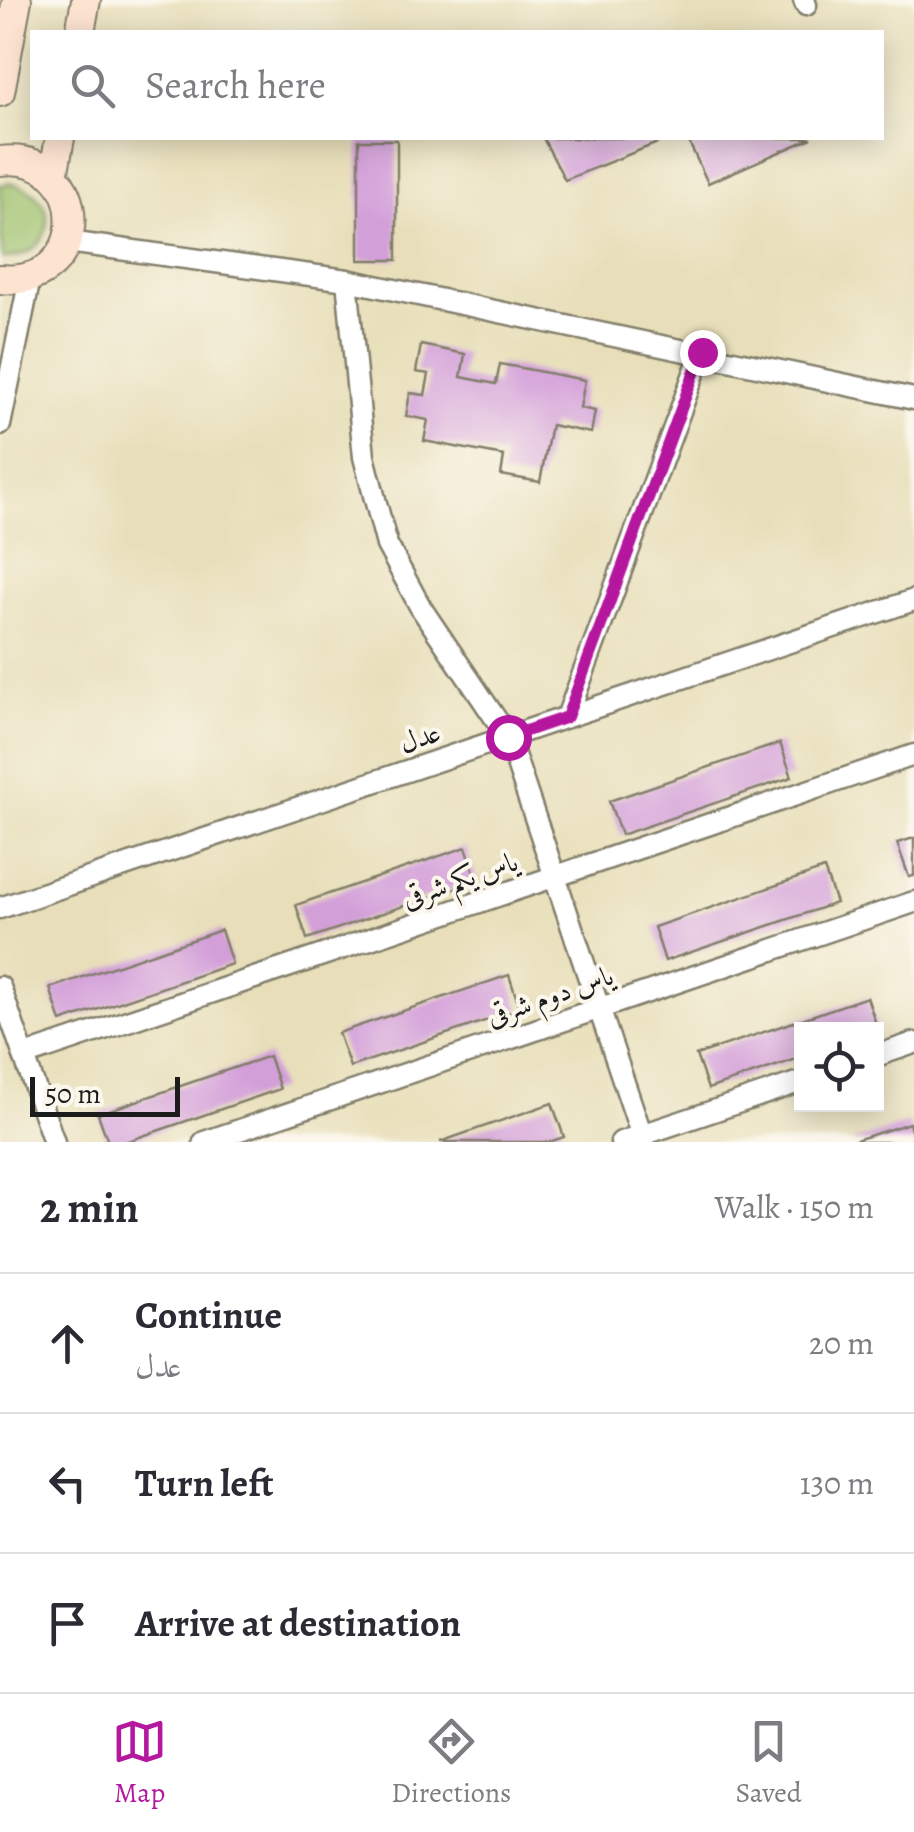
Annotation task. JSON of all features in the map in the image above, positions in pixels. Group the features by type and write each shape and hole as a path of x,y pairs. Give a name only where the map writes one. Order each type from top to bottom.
{"main road":[{"path":"0,92 17,0"},
{"path":"80,30 86,0"},
{"path":"53,176 60,140"},
{"path":"0,161 22,160 53,176 70,206 68,242 46,270 30,278 0,280"}],"street":[{"path":"68,242 347,280 702,352 914,400"},
{"path":"0,424 30,278"},
{"path":"347,280 364,458 387,545 421,608 508,737 642,1138"},
{"path":"567,717 702,352"},
{"name":"عدل","path":"0,908 914,600"},
{"name":"یاس یکم شرقی","path":"24,1056 914,756"},
{"name":"یاس دوم شرقی","path":"204,1142 914,902"},
{"path":"0,987 54,1142"},
{"path":"884,1053 914,1043"},
{"path":"620,1142 642,1138 794,1084"}],"green space":[{"path":"11,183 28,189 40,200 47,225 34,248 20,256 2,258 0,185"}],"building":[{"path":"359,140 397,140 397,260 359,260"},
{"path":"544,140 665,140 565,180"},
{"path":"688,140 807,140 708,183"},
{"path":"421,345 465,354 461,377 496,384 500,364 585,380 580,408 595,411 591,433 551,425 540,482 501,475 504,456 424,441 428,420 406,416 410,393 425,395 429,374 416,372"},
{"path":"780,743 792,777 621,835 609,801"},
{"path":"914,838 914,876 909,877 897,843"},
{"path":"466,847 477,881 307,939 296,905"},
{"path":"824,869 836,903 665,961 654,927"},
{"path":"221,930 232,964 61,1022 50,988"},
{"path":"509,975 520,1009 350,1067 338,1033"},
{"path":"867,997 875,1022 794,1022 794,1060 708,1089 696,1055"},
{"path":"269,1056 280,1089 125,1142 108,1142 98,1114"},
{"path":"552,1103 564,1137 549,1142 440,1142"},
{"path":"909,1123 914,1142 853,1142 853,1141"}],"route":[{"path":"508,737 567,717 702,352"}]}
